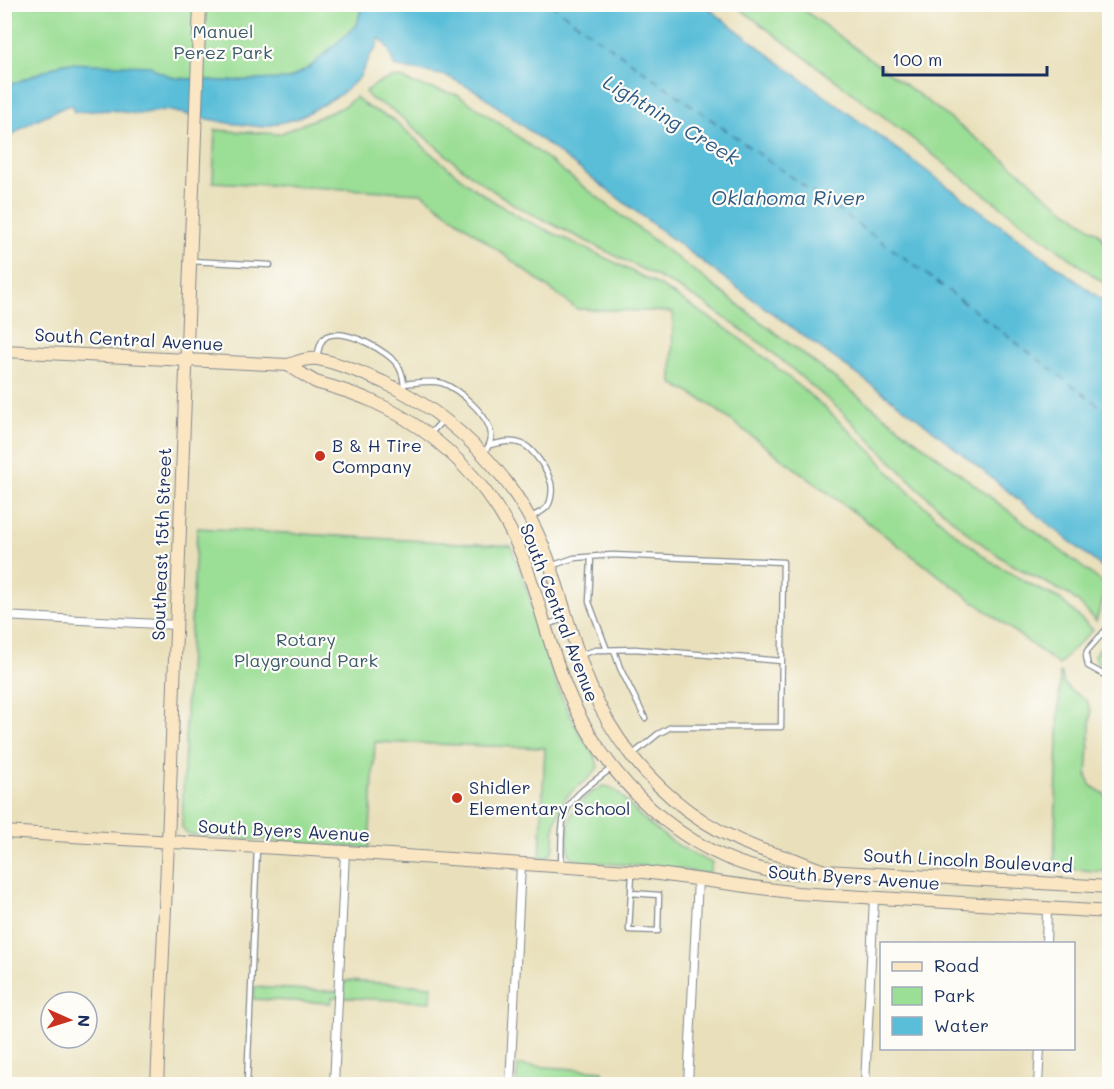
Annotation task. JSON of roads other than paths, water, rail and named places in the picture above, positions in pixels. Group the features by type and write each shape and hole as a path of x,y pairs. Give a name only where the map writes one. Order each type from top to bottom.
{"main road":[{"name":"Southeast 15th Street","path":"157,1084 201,4"},
{"name":"South Central Avenue","path":"5,351 288,366 311,358 404,388 486,449 530,518 550,566 590,688 619,739 644,770 671,798 704,822 758,849 825,872"},
{"name":"South Central Avenue","path":"288,366 318,383 353,394 402,417 429,435 454,457 485,491 506,522 529,571 559,668 574,706 597,747 612,768 652,809 686,836 724,856 786,873 825,872"},
{"name":"South Byers Avenue","path":"4,832 632,871 797,894 1110,912"},
{"name":"South Lincoln Boulevard","path":"825,872 1110,887"}],"street":[{"path":"4,380 5,351"},
{"path":"4,616 177,625"},
{"path":"334,1084 345,852"},
{"path":"510,1084 521,865"},
{"path":"688,1084 698,879"},
{"path":"865,1084 874,898"},
{"path":"1046,942 1047,909"},
{"path":"1038,1084 1040,1050"}],"lane":[{"path":"191,261 270,265"},
{"path":"317,360 321,343 326,337 335,335 345,335 385,352 398,366 404,388 426,382 440,383 454,389 479,411 489,424 492,435 486,449"},
{"path":"429,435 443,419"},
{"path":"486,449 506,440 526,446 546,471 551,481 549,504 547,508 530,518"},
{"path":"550,566 574,558 612,555 783,562 781,727 671,727 658,734 632,756"},
{"path":"591,557 589,602 607,650"},
{"path":"546,625 567,618"},
{"path":"1110,625 1087,651 1086,656 1088,666 1110,678"},
{"path":"578,656 596,650 635,649 782,661"},
{"path":"614,650 620,668 645,718"},
{"path":"561,867 562,828 566,811 575,798 612,768"},
{"path":"247,1084 257,848"},
{"path":"631,893 659,895 658,931 629,930 632,871"}],"water":[{"name":"Oklahoma River","path":"355,5 704,5 1109,305 1109,573 919,419 736,287 478,92 447,76 394,66 389,50 379,38 376,49 359,78 341,94 299,118 263,127 228,123 166,110 137,114 111,110 74,112 72,104 28,124 5,142 5,89 7,86 64,63 151,66 175,78 222,81 289,79 310,67 357,25 361,9"}],"place":[{"name":"B & H Tire Company","path":"320,456"},
{"name":"Shidler Elementary School","path":"457,798"}],"park label":[{"name":"Manuel Perez Park","path":"223,42"},
{"name":"Rotary Playground Park","path":"306,650"}],"water label":[{"name":"Lightning Creek","path":"671,120"}]}
